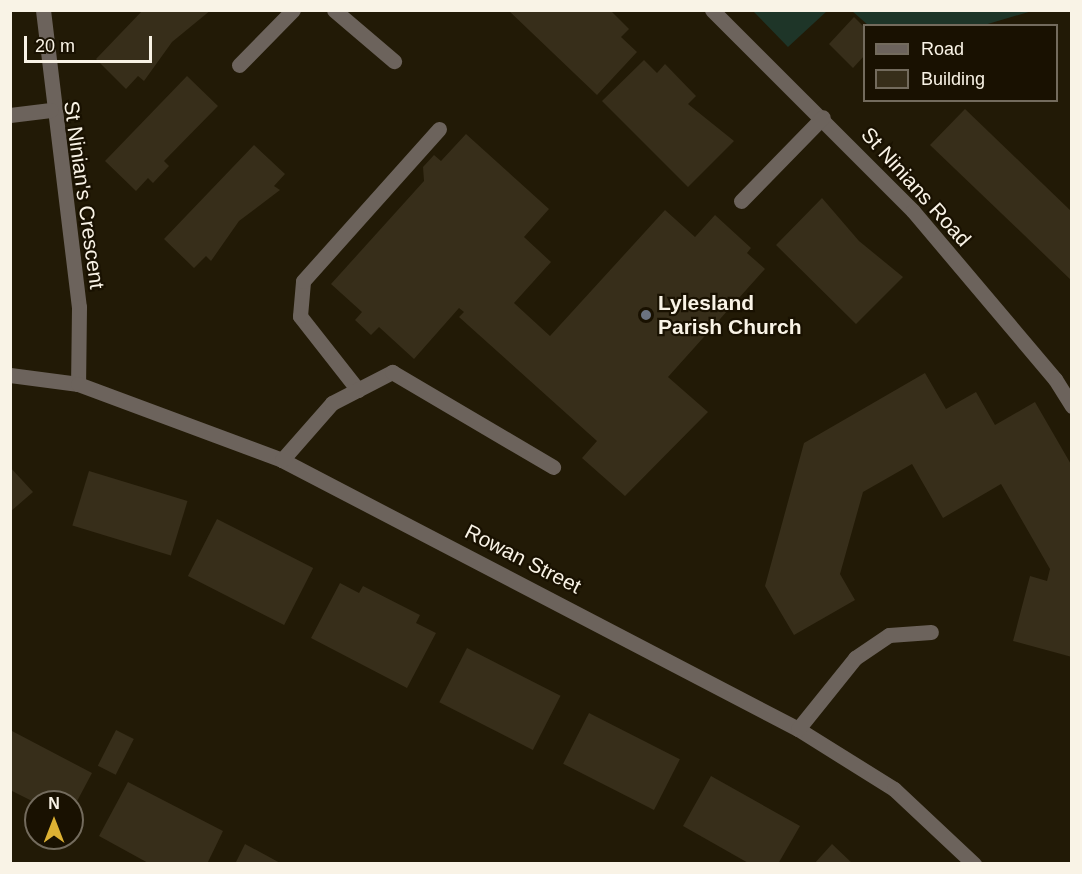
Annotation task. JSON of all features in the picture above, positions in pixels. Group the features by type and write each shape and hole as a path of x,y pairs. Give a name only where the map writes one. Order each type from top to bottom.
{"street":[{"name":"St Ninian's Crescent","path":"43,10 51,110 79,307 78,384"},
{"path":"239,65 293,10"},
{"path":"334,10 394,62"},
{"name":"St Ninians Road","path":"712,10 823,117 913,210 1055,380 1071,406"},
{"path":"10,116 51,110"},
{"path":"741,201 823,117"},
{"path":"358,390 300,316 303,281 439,129"},
{"path":"282,460 332,403 392,372 553,467"},
{"name":"Rowan Street","path":"10,375 78,384 282,460 798,729 894,789 974,864"},
{"path":"798,729 855,658 890,635 931,632"}],"green space":[{"path":"753,11 827,11 788,47"},
{"path":"852,11 1032,11 988,24 867,24"}],"building":[{"path":"143,10 211,10 172,42 144,81 138,76 126,89 96,59"},
{"path":"508,10 610,10 629,29 621,37 637,52 597,95"},
{"path":"854,17 863,26 863,57 853,68 829,44"},
{"path":"644,60 657,73 665,64 696,96 688,104 734,141 688,187 602,101"},
{"path":"187,76 218,106 164,161 169,166 153,183 148,178 136,191 105,161"},
{"path":"965,109 1072,212 1072,281 930,145"},
{"name":"Lylesland Parish Church","path":"466,134 549,209 524,237 551,262 514,303 550,336 665,210 695,237 715,215 751,248 747,253 765,269 668,377 708,412 625,496 582,458 597,441 459,317 464,312 459,308 414,359 379,327 371,335 355,320 362,312 331,284 424,181 423,167 434,155 441,161"},
{"path":"254,145 285,174 274,186 280,190 239,221 211,261 206,256 194,268 164,239"},
{"path":"822,198 859,241 903,277 856,324 776,245"},
{"path":"925,373 946,409 976,392 995,425 1035,402 1072,466 1072,657 1013,641 1030,576 1047,581 1050,569 1001,484 943,518 912,464 863,492 840,574 855,600 794,635 765,586 804,443"},
{"path":"10,467 33,492 10,512"},
{"path":"89,471 187,501 171,556 72,526"},
{"path":"217,519 313,568 284,625 188,576"},
{"path":"340,583 359,593 363,586 420,615 416,623 436,633 407,688 311,638"},
{"path":"467,648 561,696 533,750 439,702"},
{"path":"589,713 680,759 654,810 563,764"},
{"path":"116,730 134,739 116,775 98,766"},
{"path":"12,731 92,773 83,790 24,790 24,797 10,790"},
{"path":"711,776 800,826 778,864 750,864 683,826"},
{"path":"128,782 223,831 207,864 150,864 99,836"},
{"path":"245,844 282,864 235,864"},
{"path":"832,844 853,864 814,864"}],"place":[{"name":"Lylesland Parish Church","path":"646,315"}]}
